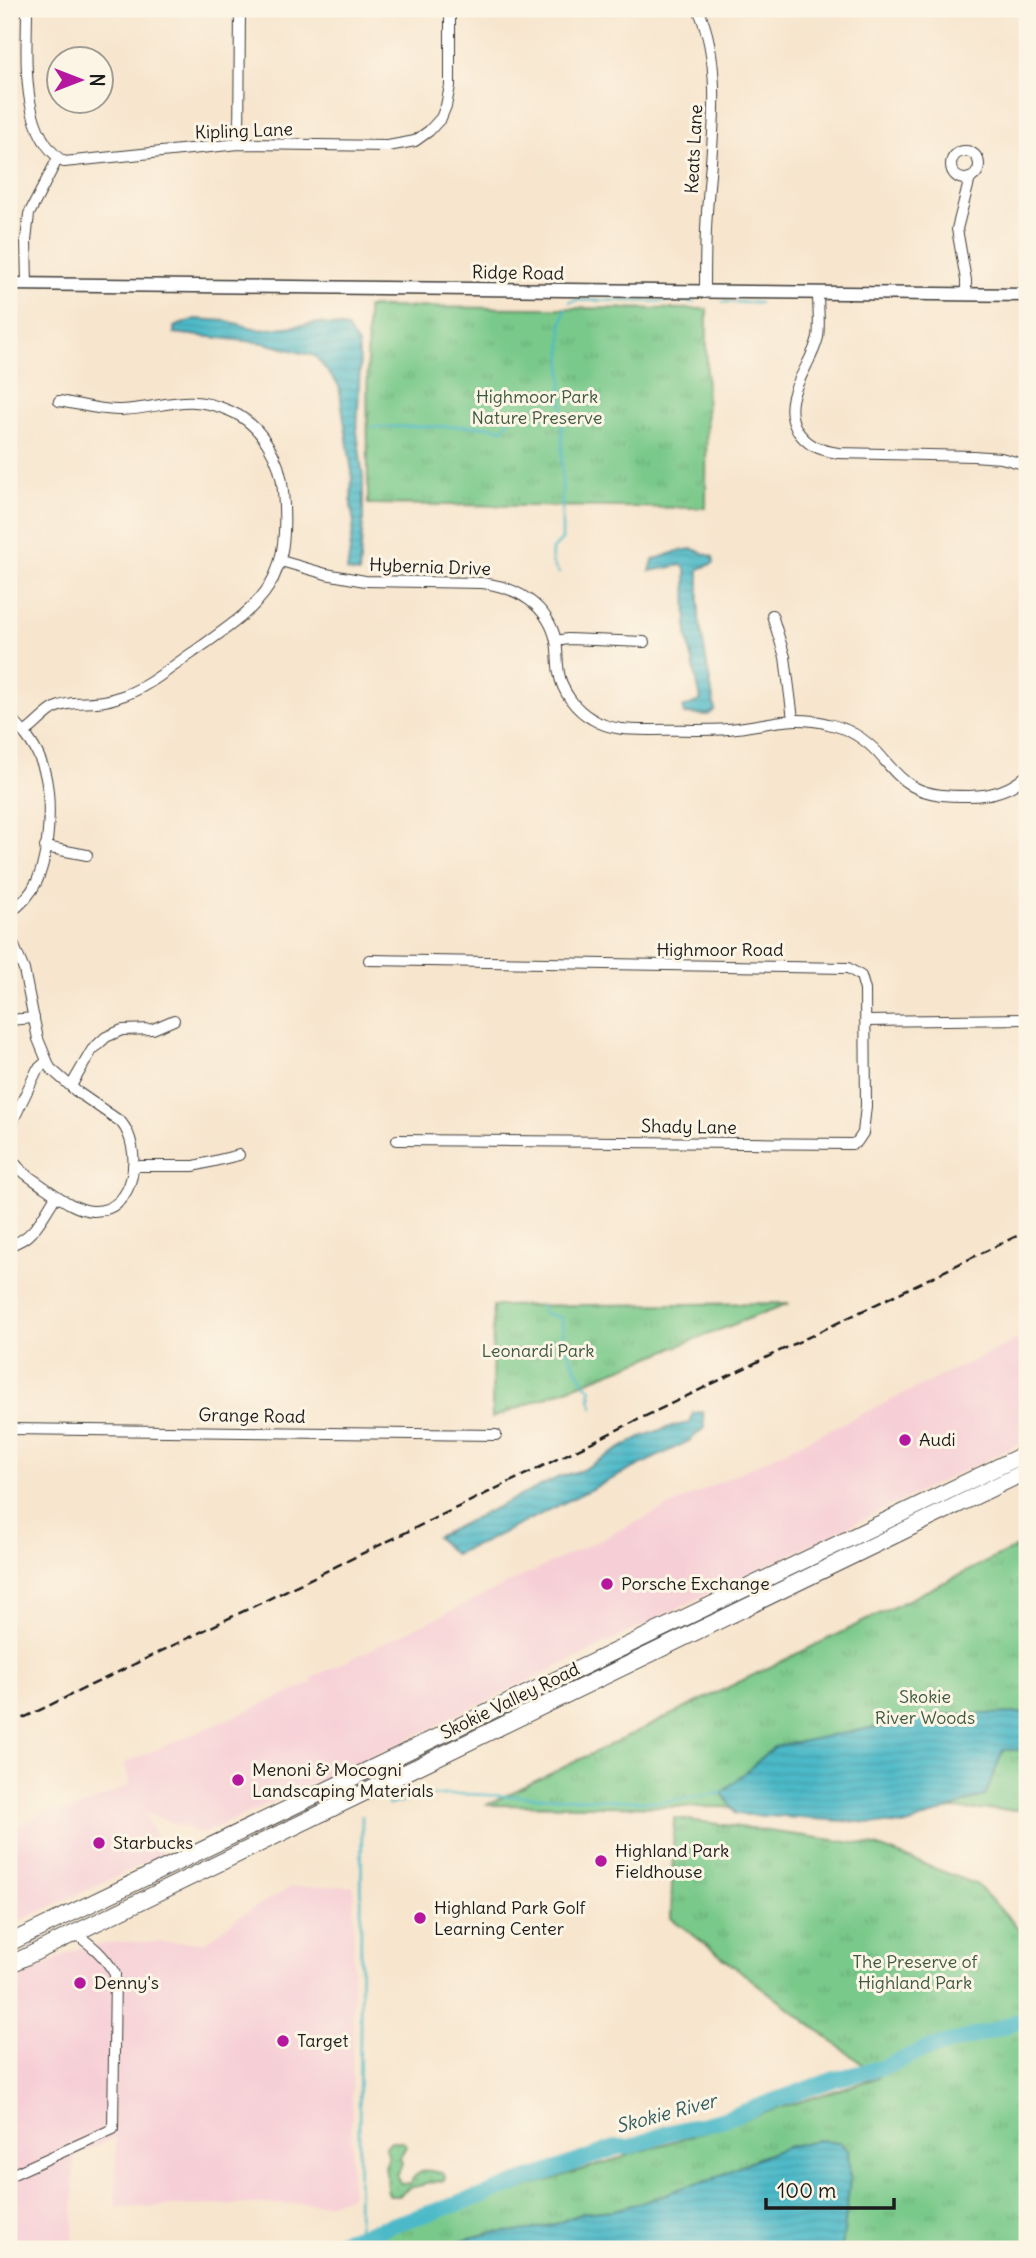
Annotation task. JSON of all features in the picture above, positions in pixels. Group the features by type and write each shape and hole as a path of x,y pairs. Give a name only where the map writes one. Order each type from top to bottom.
{"highway":[{"name":"Skokie Valley Road","path":"9,1943 1027,1452"},
{"name":"Skokie Valley Road","path":"9,1965 1027,1471"},
{"path":"914,1526 1027,1481"}],"street":[{"path":"27,9 29,97 34,117 49,150 58,158 29,214 26,240 27,284"},
{"path":"239,144 240,9"},
{"name":"Kipling Lane","path":"58,158 64,162 239,144 388,146 415,141 441,118 446,106 450,86 450,9"},
{"name":"Keats Lane","path":"698,9 711,47 713,76 705,293"},
{"path":"966,294 957,229 970,178"},
{"name":"Ridge Road","path":"9,284 1027,295"},
{"path":"818,294 818,339 803,371 791,408 794,424 802,438 811,446 838,453 1001,458 1027,465"},
{"path":"24,733 64,704 100,701 132,692 241,618 261,599 281,561 285,526 283,487 269,446 248,422 232,412 201,401 171,402 120,410 59,401"},
{"name":"Hybernia Drive","path":"281,561 359,580 482,583 508,587 533,602 552,629 562,684 575,705 591,719 606,726 622,729 719,730 793,719 831,724 860,738 913,787 945,796 993,794 1009,788 1027,775"},
{"path":"772,615 785,657 793,719"},
{"path":"556,641 568,639 644,642"},
{"path":"9,716 24,733 41,761 49,802 43,865 36,883 23,902 9,913"},
{"path":"45,847 87,855"},
{"path":"9,934 24,970 38,1039 47,1061 59,1078 121,1122 131,1141 133,1166 128,1190 118,1202 104,1210 83,1210 56,1196 20,1170 9,1154"},
{"name":"Highmoor Road","path":"369,960 848,968 861,976 865,990 866,1021"},
{"path":"9,1020 34,1018"},
{"path":"866,1021 1027,1019"},
{"path":"71,1086 92,1049 106,1037 122,1030 153,1029 174,1020"},
{"name":"Shady Lane","path":"397,1140 852,1144 857,1142 863,1133 866,1106 866,1021"},
{"path":"9,1129 37,1070 47,1061"},
{"path":"133,1166 194,1166 239,1155"},
{"path":"9,1245 31,1234 56,1196"},
{"name":"Grange Road","path":"9,1429 496,1435"},
{"path":"9,2176 113,2129 115,1974 93,1945 74,1933"}],"shaded area":[{"path":"1027,1335 1027,1440 352,1766 202,1834 145,1813 164,1854 9,1926 9,1829 48,1811 70,1812 130,1785 125,1763 313,1683 311,1678"},
{"path":"354,1886 351,2196 330,2203 116,2207 116,2137 74,2157 73,2249 9,2249 9,1982 81,1947 121,1942 206,1942 240,1916 291,1887"}],"green space":[{"name":"Highmoor Park Nature Preserve","path":"367,307 707,309 706,508 368,504"},
{"name":"Leonardi Park","path":"789,1303 492,1418 493,1306"},
{"name":"Skokie River Woods","path":"1027,1542 1027,1810 486,1805"},
{"name":"The Preserve of Highland Park","path":"674,1818 876,1846 976,1884 1027,1937 1027,2249 336,2249 879,2077 671,1918"},
{"path":"391,2141 403,2141 406,2146 400,2158 402,2164 397,2176 400,2183 410,2183 423,2170 442,2173 444,2180 409,2188 399,2196 390,2196 385,2148"}],"water":[{"path":"195,319 227,321 261,330 319,323 347,328 358,345 360,364 357,432 363,477 359,573 347,571 354,523 351,505 352,472 339,386 315,356 264,343 174,333 174,327"},
{"path":"693,549 713,557 714,563 699,569 699,619 715,710 708,715 684,714 683,708 701,700 687,635 686,570 682,565 650,571 653,560"},
{"path":"703,1412 704,1428 689,1441 484,1542 454,1554 436,1537 559,1477 582,1470 641,1437 690,1423 693,1413"},
{"path":"1027,1713 1027,1750 1003,1750 986,1795 907,1825 736,1814 722,1793 774,1747 937,1715"},
{"path":"816,2140 839,2142 848,2150 850,2179 842,2249 451,2249 457,2242 490,2233 531,2230 582,2213 613,2210 647,2201 711,2180 787,2147"}],"waterway":[{"path":"570,302 694,302"},
{"path":"723,302 759,303"},
{"path":"559,573 553,565 552,550 562,540 562,324 565,309"},
{"path":"373,427 489,426 503,429 513,415"},
{"path":"541,1306 543,1313 562,1318 569,1355 588,1387 592,1389 590,1398 593,1407"},
{"path":"388,1805 422,1796 463,1794 663,1802 722,1793"},
{"path":"358,2236 362,1816"},
{"name":"Skokie River","path":"317,2249 476,2198 618,2147 630,2147 667,2133 721,2120 835,2079 885,2067 921,2051 1027,2018"}],"railway":[{"path":"9,1725 1027,1231"}],"place":[{"name":"Audi","path":"905,1440"},
{"name":"Porsche Exchange","path":"607,1584"},
{"name":"Menoni & Mocogni Landscaping Materials","path":"238,1780"},
{"name":"Starbucks","path":"99,1843"},
{"name":"Highland Park Fieldhouse","path":"601,1861"},
{"name":"Highland Park Golf Learning Center","path":"420,1918"},
{"name":"Denny's","path":"80,1983"},
{"name":"Target","path":"283,2041"}]}
